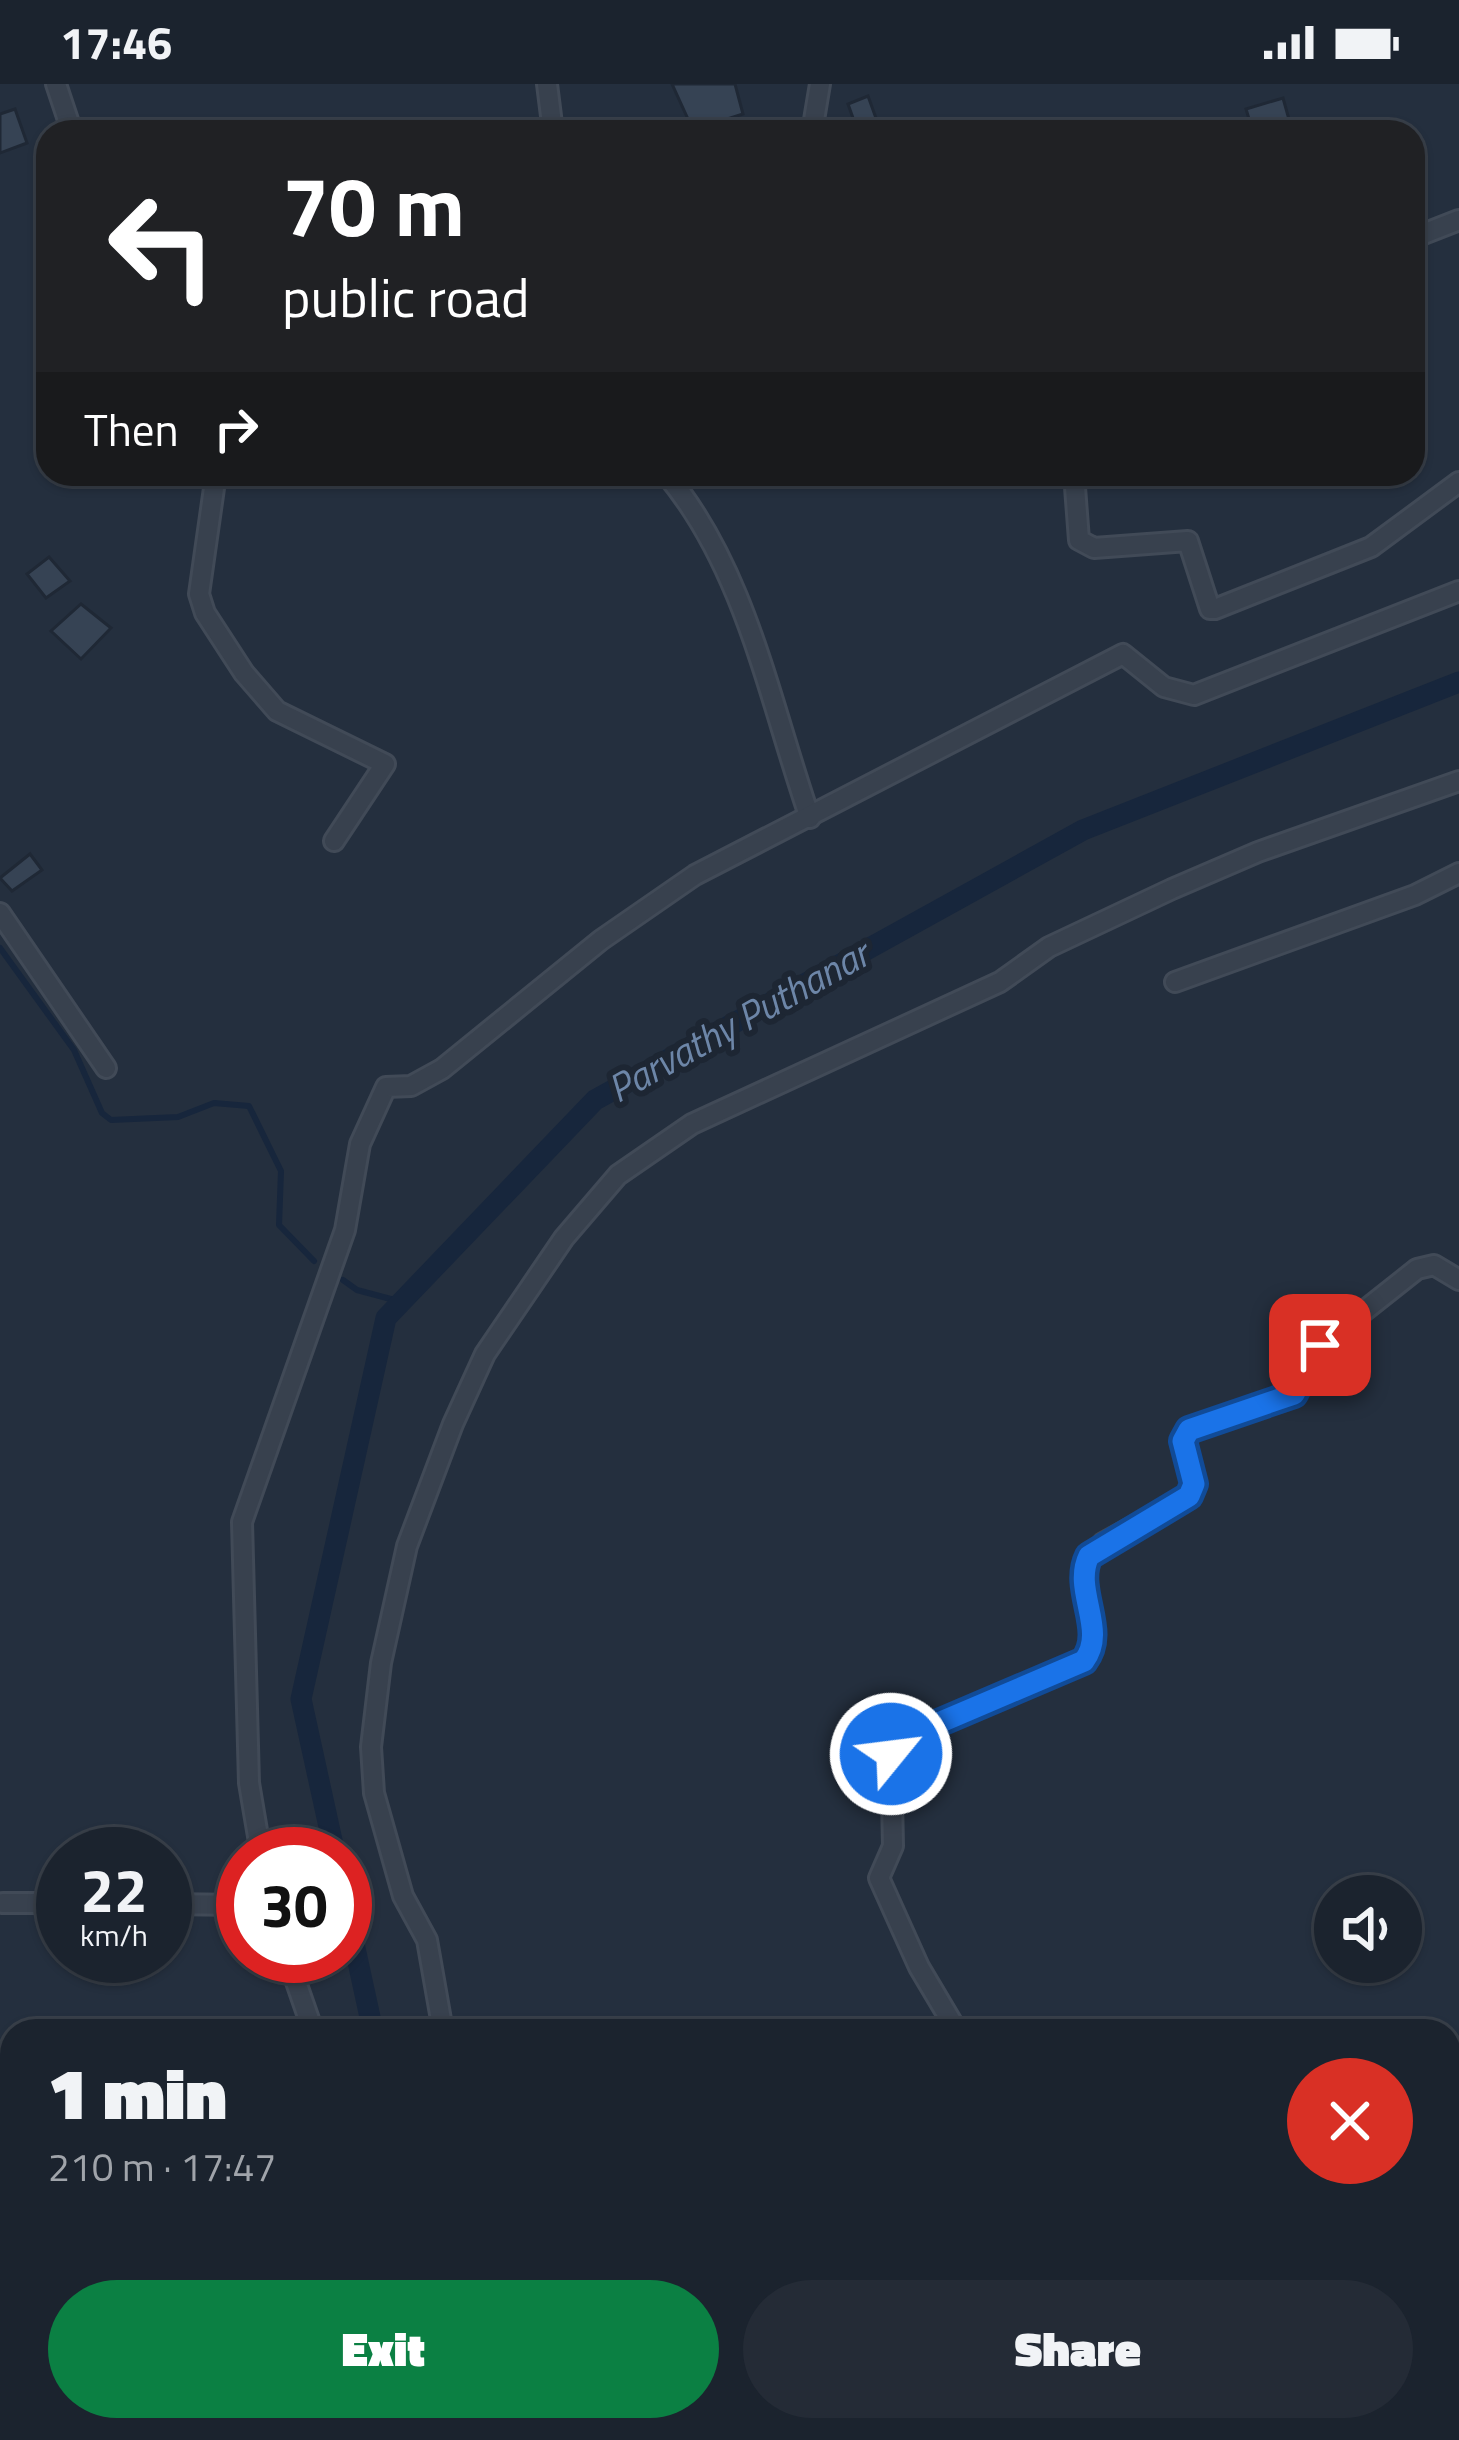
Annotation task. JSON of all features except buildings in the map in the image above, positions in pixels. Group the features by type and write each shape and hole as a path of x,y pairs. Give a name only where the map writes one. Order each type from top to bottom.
{"street":[{"path":"56,84 67,120"},
{"path":"547,84 552,120"},
{"path":"814,120 820,84"},
{"path":"1425,233 1459,220"},
{"path":"1075,486 1079,540 1094,548 1188,541 1210,609 1215,609 1370,547 1459,482"},
{"path":"214,486 199,593 205,613 244,673 278,711 385,764 334,841"},
{"path":"675,486 709,531 730,581 810,818"},
{"path":"256,1827 249,1783 242,1522 345,1230 360,1144 382,1093 391,1084 417,1083 442,1069 661,895 951,738 1124,654 1164,687 1194,695 1459,591"},
{"path":"441,2019 427,1940 403,1896 374,1793 371,1747 381,1663 407,1546 453,1424 485,1354 564,1238 618,1175 692,1124 1000,982 1049,947 1172,889 1258,852 1459,781"},
{"path":"1175,982 1341,923 1459,873"},
{"path":"0,913 106,1068"},
{"path":"950,2019 919,1967 879,1878 893,1846 891,1754 896,1743 1084,1661 1093,1643 1085,1563 1098,1546 1189,1496 1194,1484 1183,1441 1189,1430 1294,1394 1305,1382 1316,1349 1417,1269 1434,1265 1459,1280"},
{"path":"3,1904 36,1903"},
{"path":"296,1983 308,2019"}],"waterway":[{"name":"Parvathy Puthanar","path":"329,1827 301,1699 386,1318 595,1100 1083,830 1459,682"},
{"path":"0,948 74,1050 102,1113 111,1120 178,1117 214,1103 249,1106 281,1171 279,1225 314,1261"},
{"path":"343,1280 357,1290 402,1302"},
{"name":"Parvathy Puthanar","path":"363,1983 370,2019"}],"route":[{"path":"891,1754 901,1739 954,1720 1009,1689 1084,1661 1093,1643 1082,1575 1089,1556 1102,1543 1189,1496 1194,1484 1183,1445 1189,1430 1294,1394 1304,1385 1309,1360 1320,1345"}]}
